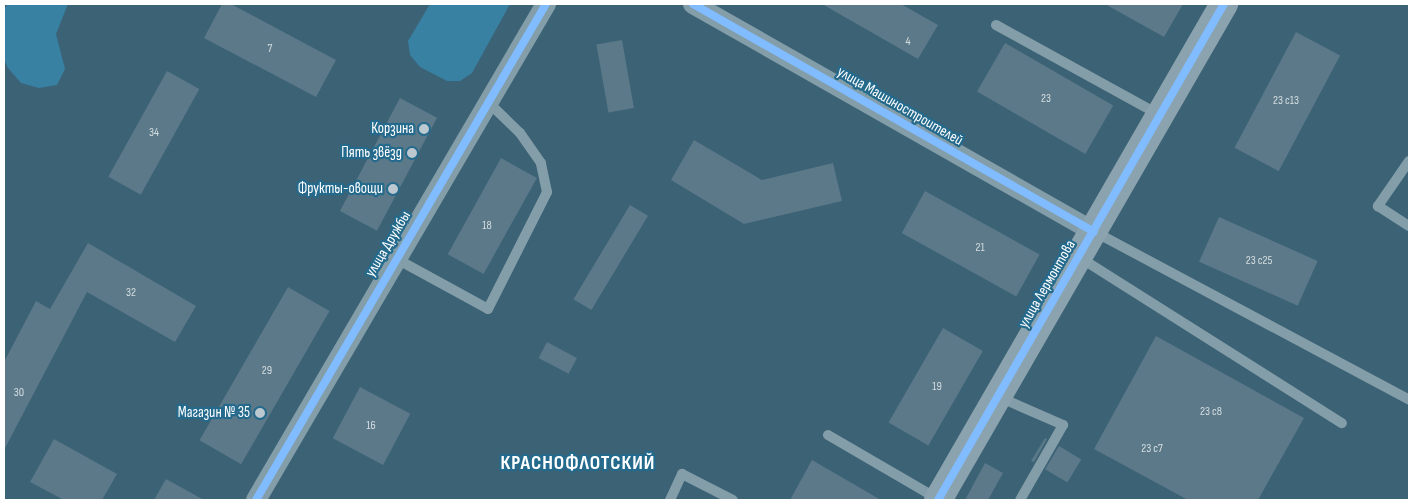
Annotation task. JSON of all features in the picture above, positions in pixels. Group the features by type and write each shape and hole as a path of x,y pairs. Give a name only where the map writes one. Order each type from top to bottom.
{"street":[{"name":"улица Дружбы","path":"256,500 395,258 489,103 546,4"},
{"name":"улица Машиностроителей","path":"693,4 1094,232"},
{"name":"улица Лермонтова","path":"939,500 1224,4"}],"lane":[{"path":"996,25 1161,115"},
{"path":"395,258 488,309 547,192 541,163 520,133 489,103"},
{"path":"1409,161 1378,206 1409,226"},
{"path":"1094,232 1409,400"},
{"path":"1079,257 1342,423"},
{"path":"998,397 1063,425 1020,500"},
{"path":"828,436 939,500"},
{"path":"670,500 682,474 733,500"}],"shaded area":[{"path":"8,4 68,4 56,34 65,69 57,85 39,88 21,83 8,68 4,59 4,9"},
{"path":"430,4 510,4 472,73 460,81 447,81 420,67 410,55 408,41"}],"building":[{"path":"222,4 231,4 336,60 316,97 204,38"},
{"path":"822,4 901,4 938,25 918,59"},
{"path":"1105,4 1183,4 1164,37"},
{"path":"1296,32 1340,55 1279,171 1234,148"},
{"path":"622,40 634,108 608,112 596,45"},
{"path":"1005,43 1113,105 1085,154 977,91"},
{"path":"167,71 199,89 141,195 108,177"},
{"path":"400,98 437,118 377,231 340,211"},
{"path":"694,140 762,180 833,163 842,201 744,224 671,180"},
{"path":"501,158 537,178 484,274 448,254"},
{"path":"925,191 1040,255 1016,296 902,233"},
{"path":"630,205 648,216 591,310 573,299"},
{"path":"1219,217 1318,261 1298,306 1199,262"},
{"path":"88,243 196,306 175,342 87,292 4,450 4,362 36,301 50,309"},
{"path":"288,287 330,311 241,464 200,440"},
{"path":"943,328 983,351 928,445 888,422"},
{"path":"1156,336 1304,418 1258,500 1188,500 1094,449"},
{"path":"547,342 577,358 569,374 539,358"},
{"path":"360,387 410,414 383,465 333,438"},
{"path":"1045,438 1047,439 1034,462 1031,461"},
{"path":"54,439 117,474 102,500 64,500 30,482"},
{"path":"1059,446 1081,459 1067,483 1045,469"},
{"path":"812,460 881,500 790,500"},
{"path":"985,463 1003,473 988,500 965,500"},
{"path":"166,479 204,500 154,500"}],"cycle path":[{"path":"256,500 546,4"},
{"path":"693,4 1094,232"},
{"path":"938,500 1224,4"}],"place":[{"name":"Корзина","path":"424,129"},
{"name":"Пять звёзд","path":"412,153"},
{"name":"Фрукты-овощи","path":"393,189"},
{"name":"Магазин № 35","path":"260,413"}],"district":[{"name":"КРАСНОФЛОТСКИЙ","path":"578,463"}]}
